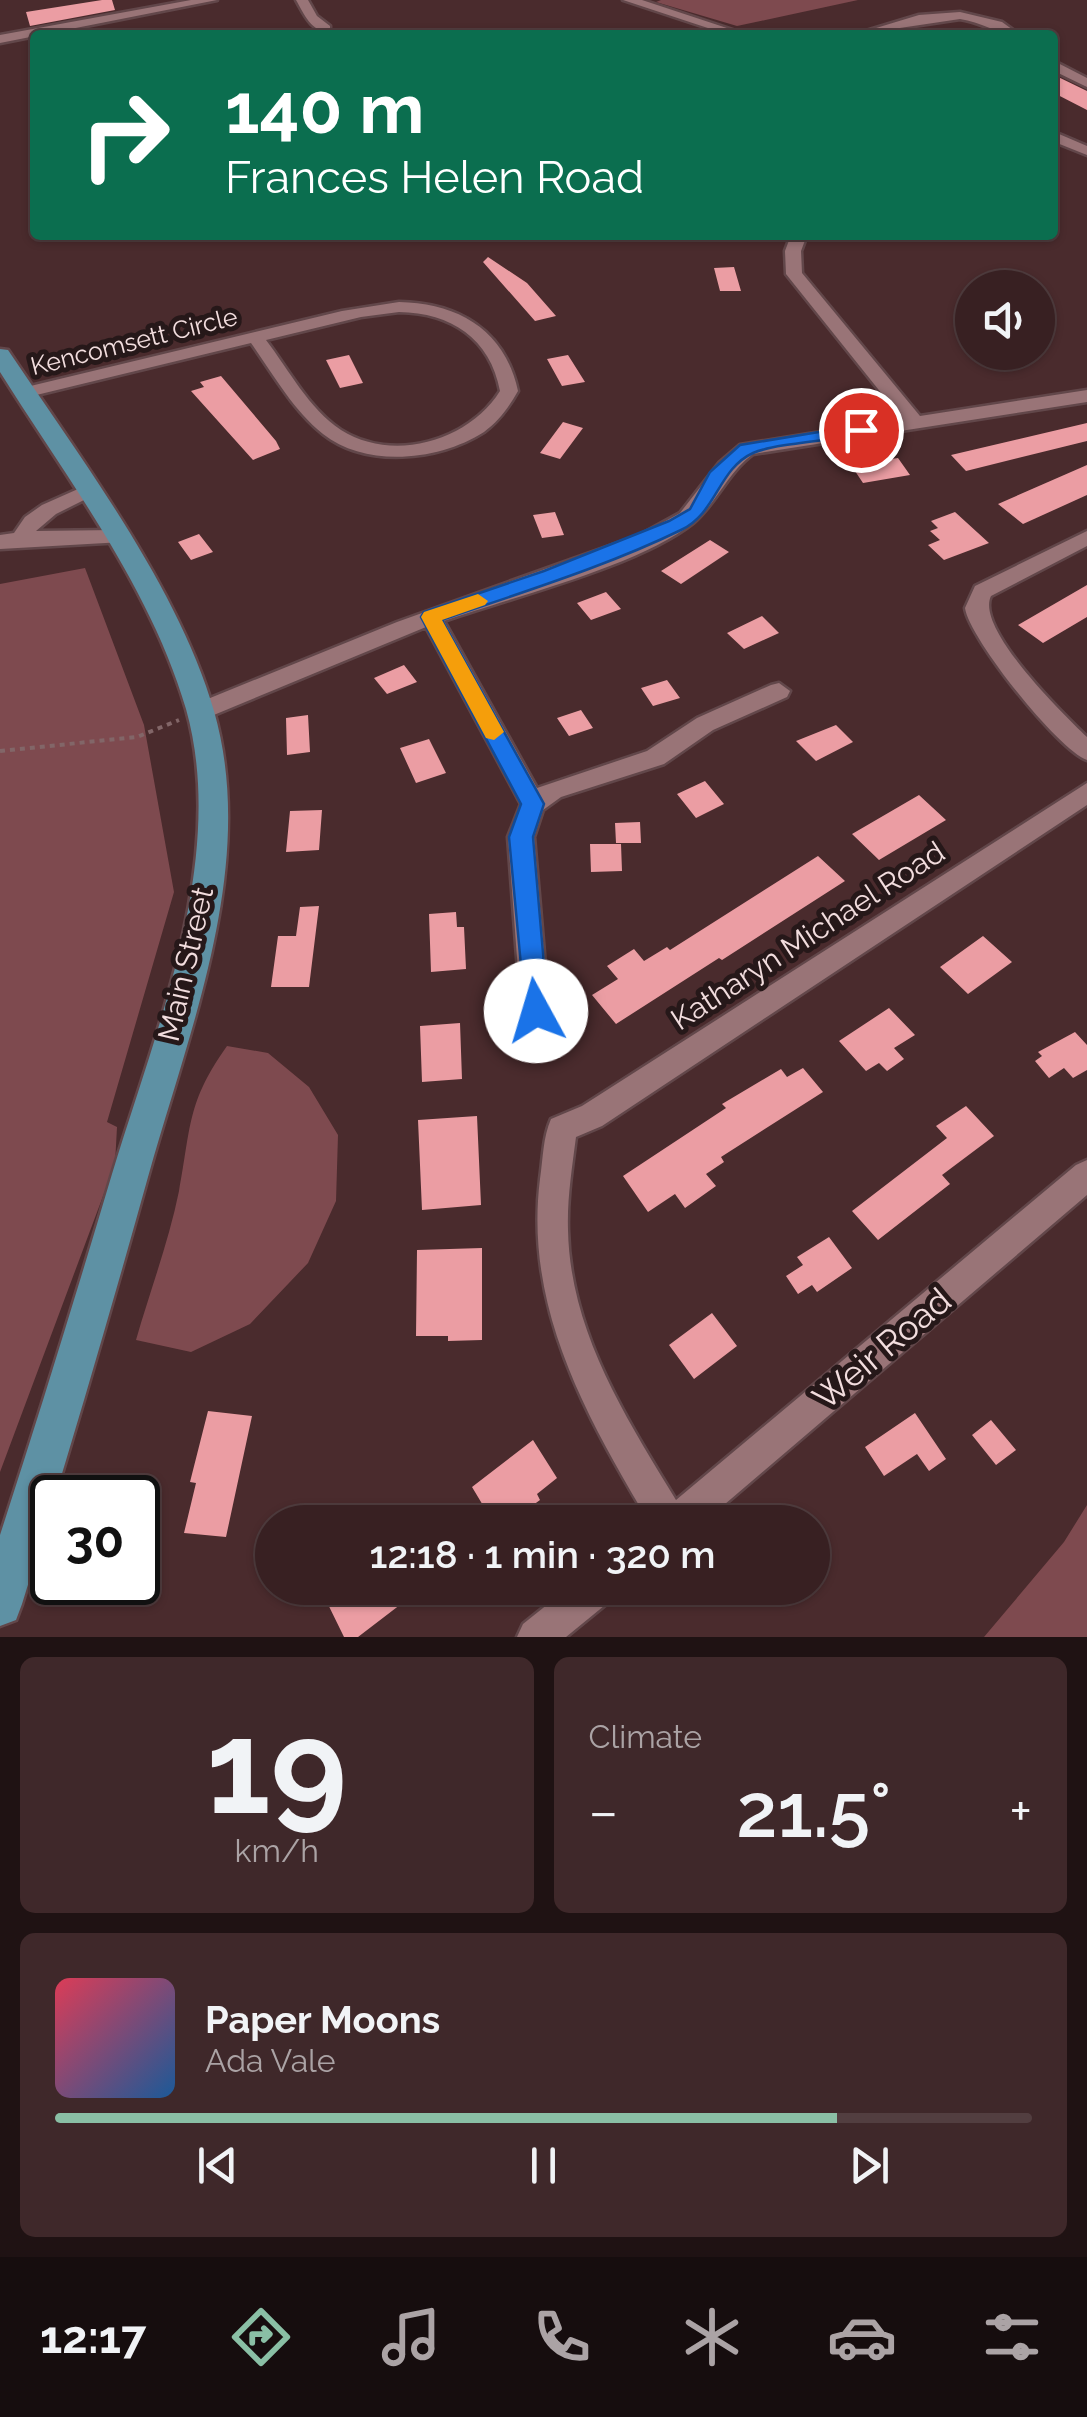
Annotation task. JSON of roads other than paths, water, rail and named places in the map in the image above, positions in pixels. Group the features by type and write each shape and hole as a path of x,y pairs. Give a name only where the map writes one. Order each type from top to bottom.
{"main road":[{"name":"Main Street","path":"0,354 116,537 156,608 200,711 212,764 212,814 198,929 82,1345 0,1604"}],"street":[{"path":"38,30 151,5 211,0"},
{"path":"302,0 312,18 326,28"},
{"path":"628,0 728,30"},
{"path":"881,30 953,13 976,13 1007,30"},
{"path":"0,20 2,38 30,32"},
{"path":"682,30 700,20"},
{"path":"1058,67 1087,82"},
{"path":"1058,138 1087,151"},
{"path":"797,240 792,251 794,274 917,425"},
{"name":"Kencomsett Circle","path":"24,393 255,337 383,308 435,310 462,320 480,334 504,369 508,391 496,414 454,439 404,450 370,448 345,440 327,428 255,337"},
{"path":"200,711 431,617 551,576 676,526 698,512 716,476 746,449 833,432 917,425 1087,396"},
{"path":"22,538 26,525 34,519 87,490"},
{"path":"0,542 22,538 116,537"},
{"path":"1087,538 976,598 977,618 1034,694 1087,751"},
{"path":"431,617 532,804"},
{"path":"536,1011 521,837 537,797 655,758 705,724 779,692"},
{"name":"Katharyn Michael Road","path":"659,1505 609,1419 570,1336 558,1287 552,1235 562,1128 592,1116 1087,793"},
{"name":"Weir Road","path":"698,1505 1087,1175"},
{"path":"536,1637 576,1605"}]}
